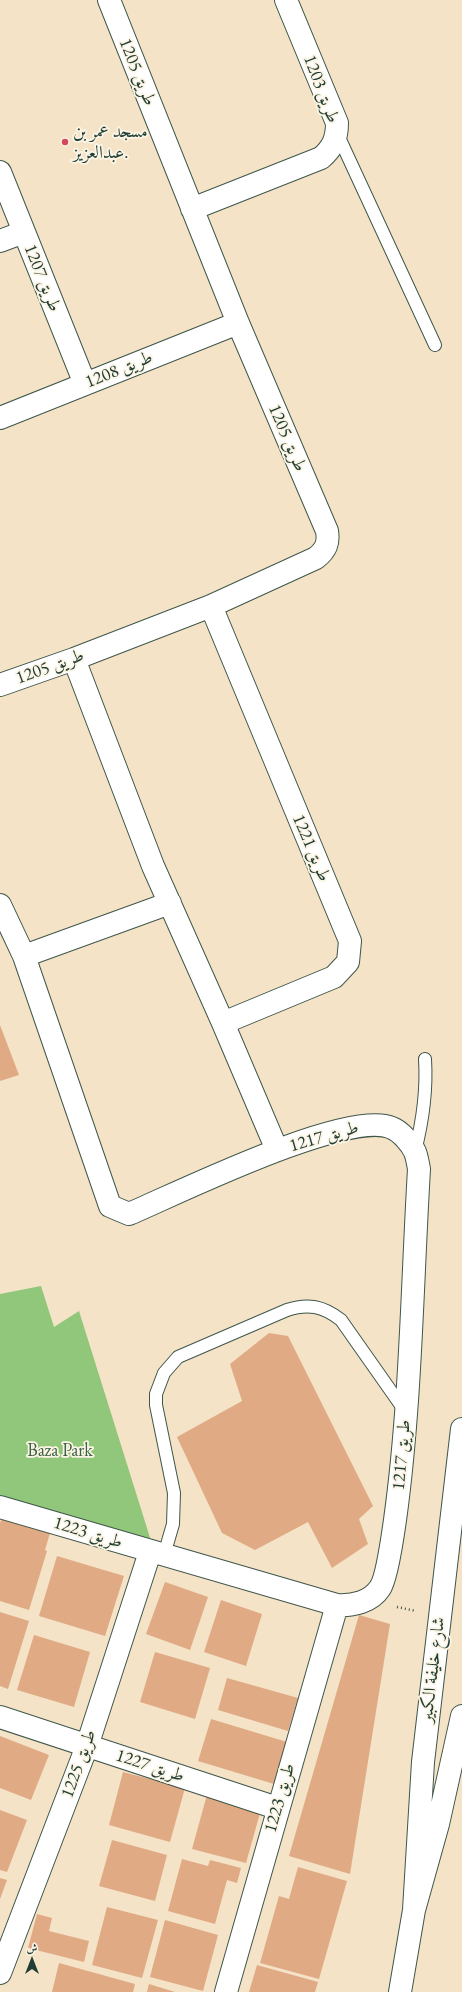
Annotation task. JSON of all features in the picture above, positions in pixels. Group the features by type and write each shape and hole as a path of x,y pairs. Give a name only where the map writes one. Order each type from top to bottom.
{"street":[{"name":"طريق 1205","path":"0,685 74,659 211,606 316,558 326,546 328,539 327,531 238,323 109,0"},
{"name":"طريق 1203","path":"192,209 321,158 329,151 335,142 337,122 289,1"},
{"name":"طريق 1207","path":"0,172 85,384"},
{"path":"0,241 24,232"},
{"name":"طريق 1208","path":"0,418 238,323"},
{"name":"طريق 1221","path":"211,606 350,941 348,962 334,977 223,1023"},
{"path":"74,659 153,866 278,1150"},
{"path":"24,956 170,902"},
{"name":"طريق 1217","path":"0,905 24,956 110,1206 130,1214 278,1150 329,1132 356,1126 379,1124 392,1128 404,1137 415,1151 419,1169 406,1412 393,1539 375,1593"},
{"name":"شارع خليفة الكبير","path":"414,1910 423,1762 462,1429"},
{"name":"طريق 1223","path":"0,1507 157,1554 337,1605 348,1606 375,1593"},
{"name":"طريق 1225","path":"0,1973 87,1746 157,1554"},
{"name":"طريق 1223","path":"226,1992 337,1605"},
{"name":"شارع خليفة الكبير","path":"400,1992 414,1910 438,1824 462,1716"},
{"name":"طريق 1227","path":"0,1717 278,1808"}],"lane":[{"path":"337,133 435,345"},
{"path":"415,1151 425,1106 426,1059"},
{"path":"157,1554 173,1524 174,1492 156,1405 156,1394 164,1373 178,1357 287,1310 301,1306 315,1306 329,1311 341,1320 406,1412"}],"path":[{"path":"375,1593 402,1609 440,1613"}],"green space":[{"name":"Baza Park","path":"41,1286 54,1327 79,1311 152,1544 0,1495 0,1294"}],"building":[{"path":"0,1025 19,1075 0,1081"},
{"path":"269,1333 288,1336 373,1506 359,1519 368,1544 332,1568 308,1522 255,1550 222,1533 177,1437 242,1401 230,1364"},
{"path":"2,1518 50,1533 45,1550 47,1551 29,1610 0,1601 0,1523"},
{"path":"57,1556 124,1576 105,1636 39,1616"},
{"path":"165,1582 208,1597 190,1650 146,1634"},
{"path":"221,1600 262,1614 246,1666 204,1652"},
{"path":"0,1612 29,1621 8,1689 0,1686"},
{"path":"359,1615 390,1624 350,1874 289,1856"},
{"path":"34,1635 90,1652 74,1707 17,1690"},
{"path":"155,1652 210,1668 195,1719 140,1702"},
{"path":"227,1678 298,1698 288,1731 218,1710"},
{"path":"211,1719 287,1742 274,1784 198,1761"},
{"path":"0,1736 49,1755 31,1800 0,1788"},
{"path":"123,1772 185,1788 170,1842 109,1825"},
{"path":"208,1791 262,1806 246,1863 192,1849"},
{"path":"0,1810 27,1820 7,1872 0,1870"},
{"path":"112,1840 167,1855 155,1901 99,1886"},
{"path":"182,1859 208,1866 210,1860 241,1868 237,1883 227,1880 215,1924 168,1911"},
{"path":"298,1867 347,1881 319,1979 260,1963 279,1896 289,1899"},
{"path":"0,1878 7,1880 0,1899"},
{"path":"107,1907 158,1920 142,1978 92,1965"},
{"path":"37,1914 52,1918 49,1931 89,1941 84,1962 28,1948"},
{"path":"165,1920 218,1935 203,1991 150,1977"},
{"path":"59,1963 135,1984 133,1992 52,1992"},
{"path":"257,1965 318,1982 315,1992 249,1992"},
{"path":"149,1984 175,1992 147,1992"}],"place":[{"name":"مسجد عمر بن عبدالعزيز.","path":"65,142"}]}
